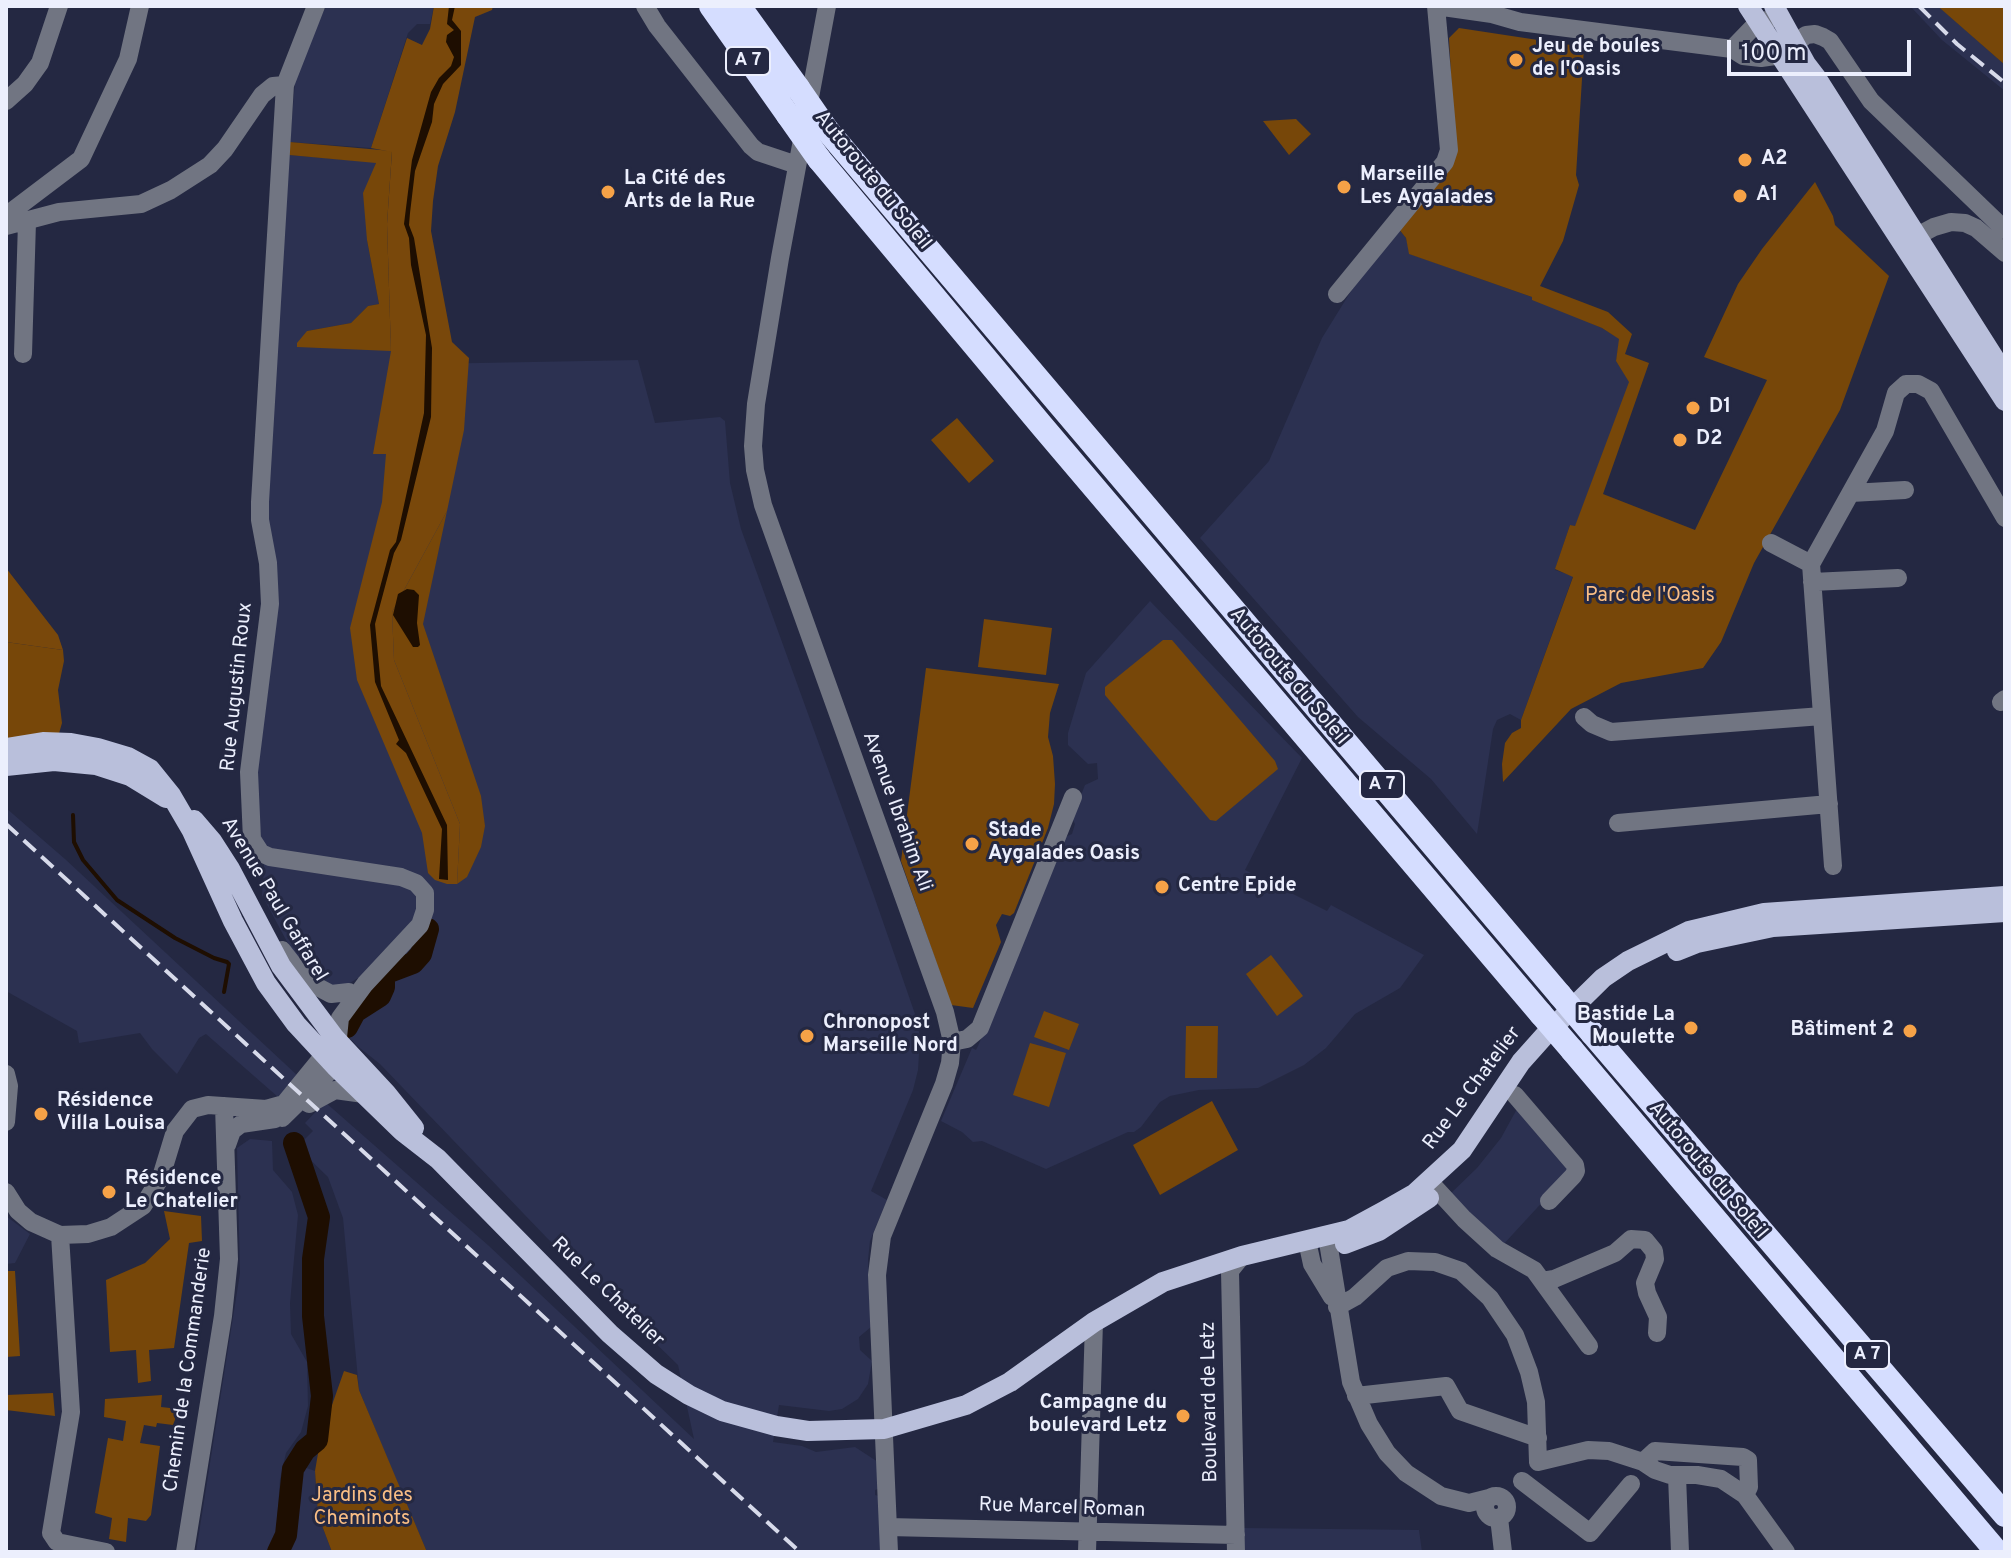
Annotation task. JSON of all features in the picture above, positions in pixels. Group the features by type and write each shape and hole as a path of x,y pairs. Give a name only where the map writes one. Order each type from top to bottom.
{"highway":[{"name":"Autoroute du Soleil","path":"711,6 788,115 808,162 1143,543 1997,1552"},
{"name":"Autoroute du Soleil","path":"739,6 805,87 827,130 2005,1515"},
{"path":"1965,1470 2005,1523"}],"main road":[{"path":"1774,6 1788,50 2005,401"},
{"path":"1754,13 1788,50 1917,236 2005,375"},
{"path":"6,748 43,742 71,743 128,757 158,777 178,807"},
{"name":"Avenue Paul Gaffarel","path":"6,766 54,761 96,765 130,776 178,807 204,830 230,869 281,966 322,1023"},
{"name":"Avenue Paul Gaffarel","path":"178,807 266,983 333,1055"},
{"name":"Rue Le Chatelier","path":"322,1023 333,1055 364,1094 438,1159 634,1356 689,1395 722,1411 808,1431 884,1429 966,1405 1010,1382 1117,1308 1236,1263 1379,1231 1414,1210 1462,1150 1521,1062 1546,1034 1603,978 1655,947 1689,931 1764,913 2005,896"},
{"name":"Rue Le Chatelier","path":"1433,1186 1471,1159 1551,1043 1609,987 1661,957 1697,943 1802,924 2005,912"},
{"name":"Rue Le Chatelier","path":"333,1055 386,1093 438,1159"}],"street":[{"path":"6,101 25,84 40,63 59,6"},
{"path":"12,215 81,159 128,59 140,6"},
{"name":"Rue Augustin Roux","path":"316,6 285,85 260,502 270,604 249,772 252,839 261,853 270,857 401,877 416,883 425,893 425,910 420,925 357,988 329,1010 322,1023"},
{"path":"645,6 657,26 751,146 758,152 808,162"},
{"name":"Avenue Ibrahim Ali","path":"827,6 805,87 808,162 760,377 753,446 763,505 945,1012 952,1042 944,1084 882,1236 877,1275 889,1552"},
{"path":"1337,294 1445,162 1449,150 1436,6 1492,14 1520,22 1732,49 1743,56 1761,58 1788,50 1802,37 1815,34 1830,41 1871,101 2005,230"},
{"path":"1732,49 1754,13"},
{"path":"12,215 141,204 171,190 210,165 225,149 262,95 273,86 285,85"},
{"path":"12,215 23,354"},
{"path":"1917,236 1943,224 1965,223 1976,228 2005,253"},
{"path":"1833,866 1812,573 1885,431 1896,393 1906,384 1918,384 1931,391 2005,518"},
{"path":"1851,493 1905,490"},
{"path":"1771,543 1812,573 1898,578"},
{"path":"1584,717 1611,732 1822,716"},
{"path":"952,1042 967,1039 980,1028 1073,797"},
{"path":"1618,823 1829,804"},
{"path":"230,869 288,960 300,973 327,993 357,988"},
{"name":"Rue Augustin Roux","path":"333,1055 340,1018 357,988"},
{"path":"6,1192 18,1211 31,1222 60,1235 88,1234 111,1227 143,1206 161,1177 175,1131 192,1109 205,1105 266,1109 284,1104 333,1055"},
{"path":"282,1118 333,1055"},
{"path":"6,1074 9,1086 6,1122"},
{"path":"229,1138 241,1124 291,1116 335,1090 364,1094"},
{"path":"1515,1095 1575,1165 1573,1176 1549,1201"},
{"name":"Chemin de la Commanderie","path":"185,1552 223,1316 229,1259 229,1138 232,1117 224,1106"},
{"path":"1433,1186 1497,1249 1534,1270 1589,1346"},
{"path":"60,1235 71,1412 51,1533 57,1542 106,1552"},
{"path":"1542,1281 1554,1279 1615,1253 1631,1239 1645,1240 1654,1251 1655,1259 1645,1283 1658,1317 1657,1333"},
{"path":"1318,1245 1312,1264 1337,1307 1356,1396 1387,1453 1406,1473 1441,1496 1497,1506"},
{"path":"1337,1307 1355,1297 1387,1268 1408,1261 1435,1262 1461,1271 1490,1298 1515,1335 1536,1402 1538,1462"},
{"name":"Boulevard de Letz","path":"1236,1263 1236,1544"},
{"path":"1087,1552 1094,1322"},
{"path":"1356,1396 1446,1386 1460,1411 1538,1438"},
{"path":"1497,1506 1538,1462 1588,1450 1609,1451 1677,1476 1721,1479 1745,1495 1786,1552"},
{"path":"1643,1462 1655,1451 1743,1457 1748,1460 1749,1487 1745,1495"},
{"path":"1677,1476 1680,1552"},
{"path":"1520,1483 1590,1543 1631,1484"},
{"path":"1497,1506 1503,1552"},
{"name":"Rue Marcel Roman","path":"888,1527 1088,1532 1236,1544"}],"shaded area":[{"path":"326,6 434,6 430,24 417,24 408,33 371,148 290,142 295,82"},
{"path":"434,6 493,6 492,10 475,17 455,112 438,166 433,201 431,231 452,342 469,358 464,430 447,511 392,612 394,660 460,824 457,884 435,880 428,873 422,833 357,680 350,628 382,502 386,454 373,454 391,351 387,224 392,152 371,148 407,38 422,45 430,29"},
{"path":"449,6 455,6 452,20 461,31 461,65 443,84 434,104 432,122 415,171 409,225 414,238 432,348 431,417 401,540 394,553 375,624 381,686 447,825 448,880 439,879 442,829 406,753 396,744 399,740 375,682 370,625 390,550 396,542 424,413 426,335 404,224 412,160 431,92 451,66 454,57 446,42 447,35 454,30 447,24"},
{"path":"1910,6 1938,6 2005,65 2005,91 1942,40"},
{"path":"289,155 376,162 367,240 379,304 368,306 351,323 307,331 424,341 426,364 638,360 655,423 720,417 725,421 730,483 741,529 873,893 920,1037 913,1090 871,1191 887,1200 870,1241 871,1327 859,1337 860,1350 872,1361 868,1384 858,1399 842,1409 829,1411 779,1405 773,1442 802,1446 816,1452 855,1447 878,1462 878,1489 875,1495 879,1496 881,1552 427,1552 389,1463 359,1390 343,1218 328,1177 297,1147 313,1131 305,1123 325,1102 489,1246 694,1439 678,1365 547,1238 380,1064 347,1035 382,999 358,978 345,986 334,986 301,968 262,895 264,867 255,780 265,514"},
{"path":"1398,228 1406,238 1410,254 1532,297 1620,339 1616,361 1630,382 1575,527 1570,525 1555,570 1573,576 1521,720 1510,714 1497,720 1493,729 1477,834 1431,779 1358,717 1200,538 1269,461 1322,338 1356,283"},
{"path":"6,568 58,635 63,650 6,642"},
{"path":"407,589 419,595 418,647 413,647 393,615 398,594"},
{"name":"Centre Epide","path":"1150,601 1302,758 1245,870 1327,911 1331,905 1424,955 1400,988 1355,1014 1326,1048 1304,1065 1258,1088 1199,1090 1170,1096 1160,1102 1134,1132 1046,1169 982,1141 973,1142 941,1121 972,1048 976,1050 978,1046 1065,837 1072,834 1075,824 1072,818 1085,785 1098,779 1097,763 1088,764 1068,745 1068,733 1086,673"},
{"path":"6,808 298,1076 278,1097 206,1034 199,1038 177,1074 140,1033 79,1043 77,1031 6,991"},
{"path":"1518,1107 1572,1170 1501,1247 1449,1195 1477,1168 1501,1138"},
{"path":"250,1139 272,1141 273,1170 292,1192 298,1215 290,1303 291,1334 307,1362 308,1406 301,1432 286,1453 280,1479 276,1536 268,1552 196,1552 240,1273 237,1148"},
{"path":"6,1216 30,1234 15,1263 6,1264"},
{"path":"301,1466 315,1471 318,1515 332,1552 281,1552 289,1535 293,1497"},
{"path":"1244,1528 1419,1530 1422,1552 1245,1552"}],"green space":[{"path":"1938,6 2005,6 2005,65 1941,9"},
{"name":"Parc de l'Oasis","path":"1459,28 1584,47 1576,175 1579,185 1563,241 1540,286 1608,312 1632,334 1625,354 1649,363 1603,494 1695,530 1767,380 1704,357 1738,284 1815,182 1835,225 1889,276 1840,410 1754,563 1721,642 1703,668 1621,683 1571,709 1503,782 1505,743 1512,733 1521,728 1521,720 1573,577 1555,569 1570,525 1575,526 1629,382 1616,361 1619,339 1602,328 1532,300 1532,297 1409,254 1406,238 1398,228 1455,149 1449,38"},
{"path":"1296,119 1311,134 1289,155 1263,121"},
{"path":"290,142 392,151 387,224 391,351 297,347 307,331 351,323 368,306 379,304 367,240 363,193 376,163 289,155"},
{"path":"957,418 994,461 969,483 931,440"},
{"path":"447,511 423,624 481,796 485,826 481,847 467,877 457,884 460,824 394,660 392,612"},
{"path":"984,619 1052,628 1046,675 978,667"},
{"path":"1163,640 1172,640 1275,761 1278,769 1216,821 1210,820 1105,695 1105,687"},
{"path":"6,642 63,650 58,690 62,723 58,737 6,743"},
{"name":"Stade Aygalades Oasis","path":"926,668 1059,684 1050,713 1048,737 1055,784 1048,828 1014,913 1010,916 1002,914 996,925 1001,942 973,1008 951,1005 901,861"},
{"path":"1271,955 1303,996 1277,1016 1246,974"},
{"path":"1044,1011 1079,1024 1069,1050 1034,1037"},
{"path":"1186,1026 1218,1026 1217,1078 1185,1078"},
{"path":"1030,1043 1066,1053 1049,1107 1013,1095"},
{"path":"1212,1101 1238,1150 1160,1195 1133,1145"},
{"path":"164,1211 201,1216 202,1241 189,1243 174,1348 149,1350 151,1381 138,1383 136,1350 110,1352 106,1280 145,1263 170,1239"},
{"path":"6,1271 15,1271 20,1356 6,1357"},
{"name":"Jardins des Cheminots","path":"344,1371 357,1375 359,1390 427,1552 332,1552 318,1515 315,1471 321,1436"},
{"path":"53,1393 55,1416 6,1410 6,1395"},
{"path":"162,1395 161,1407 179,1409 173,1425 144,1425 140,1443 160,1446 151,1515 146,1521 128,1518 126,1542 109,1539 112,1518 95,1513 108,1438 123,1441 126,1421 104,1417 105,1399"}],"waterway":[{"path":"73,815 74,842 83,860 117,900 175,938 229,964 224,992"},
{"path":"347,1027 355,1012 380,996 384,974 413,963 421,954 428,929"},
{"path":"278,1552 286,1535 293,1469 305,1450 317,1440 322,1396 313,1316 313,1259 319,1217 294,1143"}],"railway":[{"path":"1919,6 1957,44 2005,83"},
{"path":"6,824 800,1552"}],"place":[{"name":"Jeu de boules de l'Oasis","path":"1516,60"},
{"name":"A2","path":"1745,160"},
{"name":"Marseille Les Aygalades","path":"1344,187"},
{"name":"La Cité des Arts de la Rue","path":"608,192"},
{"name":"A1","path":"1740,196"},
{"name":"D1","path":"1693,408"},
{"name":"D2","path":"1680,440"},
{"name":"Stade Aygalades Oasis","path":"972,844"},
{"name":"Centre Epide","path":"1162,887"},
{"name":"Bastide La Moulette","path":"1691,1028"},
{"name":"Bâtiment 2","path":"1910,1031"},
{"name":"Chronopost Marseille Nord","path":"807,1036"},
{"name":"Résidence Villa Louisa","path":"41,1114"},
{"name":"Résidence Le Chatelier","path":"109,1192"},
{"name":"Campagne du boulevard Letz","path":"1183,1416"}]}
